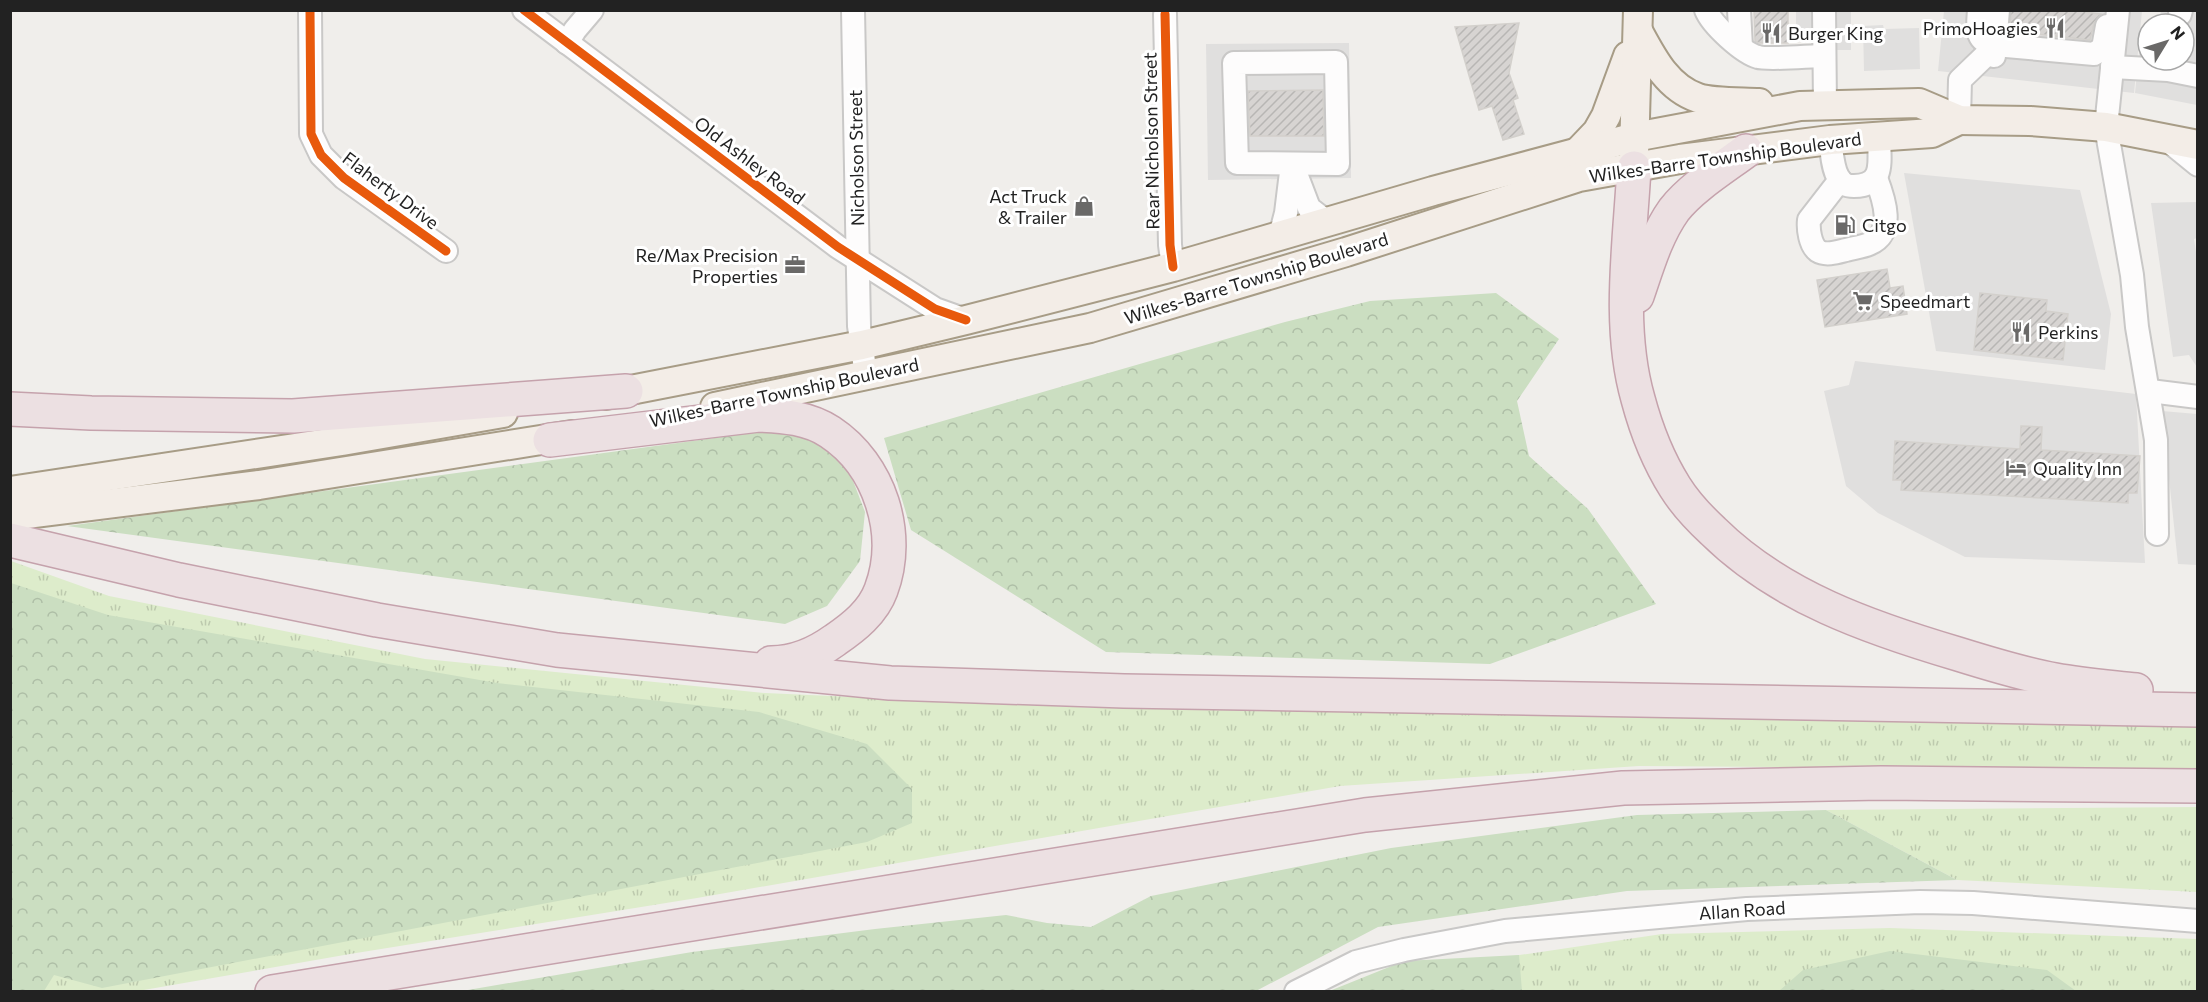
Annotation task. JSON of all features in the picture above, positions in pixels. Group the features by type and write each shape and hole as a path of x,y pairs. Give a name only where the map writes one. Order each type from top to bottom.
{"highway":[{"path":"1626,325 1660,235 1675,209 1703,183 1746,151"},
{"path":"1634,153 1626,325 1637,398 1658,456 1671,480 1699,518 1734,552 1796,592 1897,636 1979,661 2054,680 2198,698"},
{"path":"10,409 293,416 626,392"},
{"path":"550,440 759,416 784,416 808,421 829,431 850,448 864,464 884,504 888,527 887,569 881,592 858,624 822,650 803,657 777,663 702,664"},
{"path":"10,540 179,580 377,620 557,650 890,683 1112,690 2198,710"},
{"path":"272,992 1365,815 1623,788 1881,783 2198,786"}],"main road":[{"path":"1638,22 1652,57 1664,75 1680,89 1699,99 1812,105"},
{"path":"1634,153 1638,22"},
{"path":"1576,154 1596,132 1606,116 1617,90 1638,22"},
{"name":"Wilkes-Barre Township Boulevard","path":"10,516 259,485 550,440 1090,328 1346,252 1579,177 1634,153 1812,105 1919,103 1959,120 2030,121 2106,127 2198,145"},
{"name":"Wilkes-Barre Township Boulevard","path":"10,491 342,441 626,392 862,345 1173,267 1433,191 1576,154 1634,153 1680,159 1830,140 1932,133 1959,120"}],"street":[{"name":"Flaherty Drive","path":"310,10 311,134 321,155 344,178 446,251"},
{"name":"Old Ashley Road","path":"524,10 838,247 935,309 966,320"},
{"path":"567,42 592,10"},
{"name":"Nicholson Street","path":"853,10 859,326 866,376"},
{"path":"1706,10 1710,19 1741,47 1759,58 1824,56"},
{"path":"1739,10 1741,47"},
{"path":"1812,105 1824,56 1824,10"},
{"path":"1979,10 1979,37 1987,43 1992,52"},
{"path":"1959,120 1960,80 1992,52 1998,10"},
{"path":"1992,52 2094,54 2101,51 2105,43 2108,10"},
{"path":"2118,10 2106,127 2130,264 2137,327 2150,391 2156,440 2157,534"},
{"name":"Rear Nicholson Street","path":"1165,14 1170,245 1173,267"},
{"path":"1336,62 1338,164 1292,164 1237,163 1234,63 1336,62"},
{"path":"2112,68 2136,67"},
{"path":"1840,180 1809,220 1808,228 1812,242 1818,251 1826,253 1868,244 1883,233 1886,224 1883,197 1876,178 1879,164 1878,136"},
{"path":"2165,138 2198,165"},
{"path":"1830,140 1836,173 1840,180 1850,186 1866,186 1876,178"},
{"path":"1292,164 1309,208 1327,222"},
{"path":"1280,236 1286,213 1292,164"},
{"path":"2150,391 2198,397"},
{"name":"Allan Road","path":"1296,992 1356,962 1404,950 1505,931 1747,909 1920,902 1973,903 2198,921"}],"green space":[{"path":"1496,293 1559,339 1517,401 1529,456 1588,509 1656,604 1490,664 1106,652 911,530 884,438 1285,322 1370,301"},
{"path":"765,431 813,437 847,465 865,512 860,561 827,606 785,624 67,526"},
{"path":"11,561 109,596 425,659 765,693 1096,708 1480,705 2197,721 2197,770 1639,766 1340,786 697,898 138,991 11,992"},
{"path":"11,583 108,615 497,683 759,712 867,744 912,789 912,823 867,842 102,988 54,975 44,991 11,991"},
{"path":"2197,807 2197,892 1957,880 1826,810"},
{"path":"1826,810 1957,880 1627,891 1378,927 1256,991 462,991 692,952 1006,915 1047,923 1091,927 1151,896 1391,848 1637,815"},
{"path":"1890,928 2197,939 2197,991 1361,992 1398,973 1662,934"},
{"path":"1890,951 2047,970 2076,991 1779,991 1803,970"},
{"path":"1519,955 1522,991 1327,992 1404,961"}],"shaded area":[{"path":"1796,11 1851,11 1851,50 1812,50 1812,35 1796,35"},
{"path":"1944,11 2142,11 2136,12 2134,93 1938,71"},
{"path":"2197,11 2197,105 2135,93 2137,72 2196,72 2196,12 2161,12"},
{"path":"1883,25 1884,29 1919,28 1920,69 1864,71 1863,26"},
{"path":"1349,43 1351,178 1208,180 1206,44"},
{"path":"1904,173 2080,190 2111,314 2105,370 1936,351"},
{"path":"2197,202 2197,238 2194,239 2198,265 2197,367 2189,355 2173,357 2151,203"},
{"path":"1855,361 2136,394 2145,563 1965,557 1878,513 1846,486 1824,391 1849,385"},
{"path":"2162,411 2197,414 2197,565 2178,564"}],"building":[{"name":"Burger King","path":"1754,10 1788,10 1788,43 1755,41"},
{"path":"2011,10 2086,10 2086,12 2101,14 2094,23 2090,40 2010,31"},
{"path":"1519,23 1509,73 1518,98 1513,100 1524,134 1503,140 1492,106 1479,110 1455,27"},
{"path":"1323,90 1324,136 1250,136 1248,91"},
{"name":"Speedmart","path":"1887,269 1890,288 1903,286 1907,314 1825,327 1817,280"},
{"name":"Perkins","path":"1980,293 2047,300 2046,311 2068,314 2063,360 1974,350"},
{"name":"Quality Inn","path":"2021,426 2042,427 2041,450 2140,456 2137,493 2128,493 2128,503 1901,490 1902,480 1893,480 1895,441 2020,449"}],"cycle path":[{"path":"310,10 311,134 321,155 344,178 446,251"},
{"path":"524,10 838,247 935,309 966,320"},
{"path":"1165,14 1170,245 1173,267"}],"place":[{"name":"PrimoHoagies","path":"2055,28"},
{"name":"Burger King","path":"1771,33"},
{"name":"Act Truck & Trailer","path":"1084,206"},
{"name":"Citgo","path":"1845,225"},
{"name":"Re/Max Precision Properties","path":"795,265"},
{"name":"Speedmart","path":"1863,301"},
{"name":"Perkins","path":"2021,332"},
{"name":"Quality Inn","path":"2016,468"}]}
